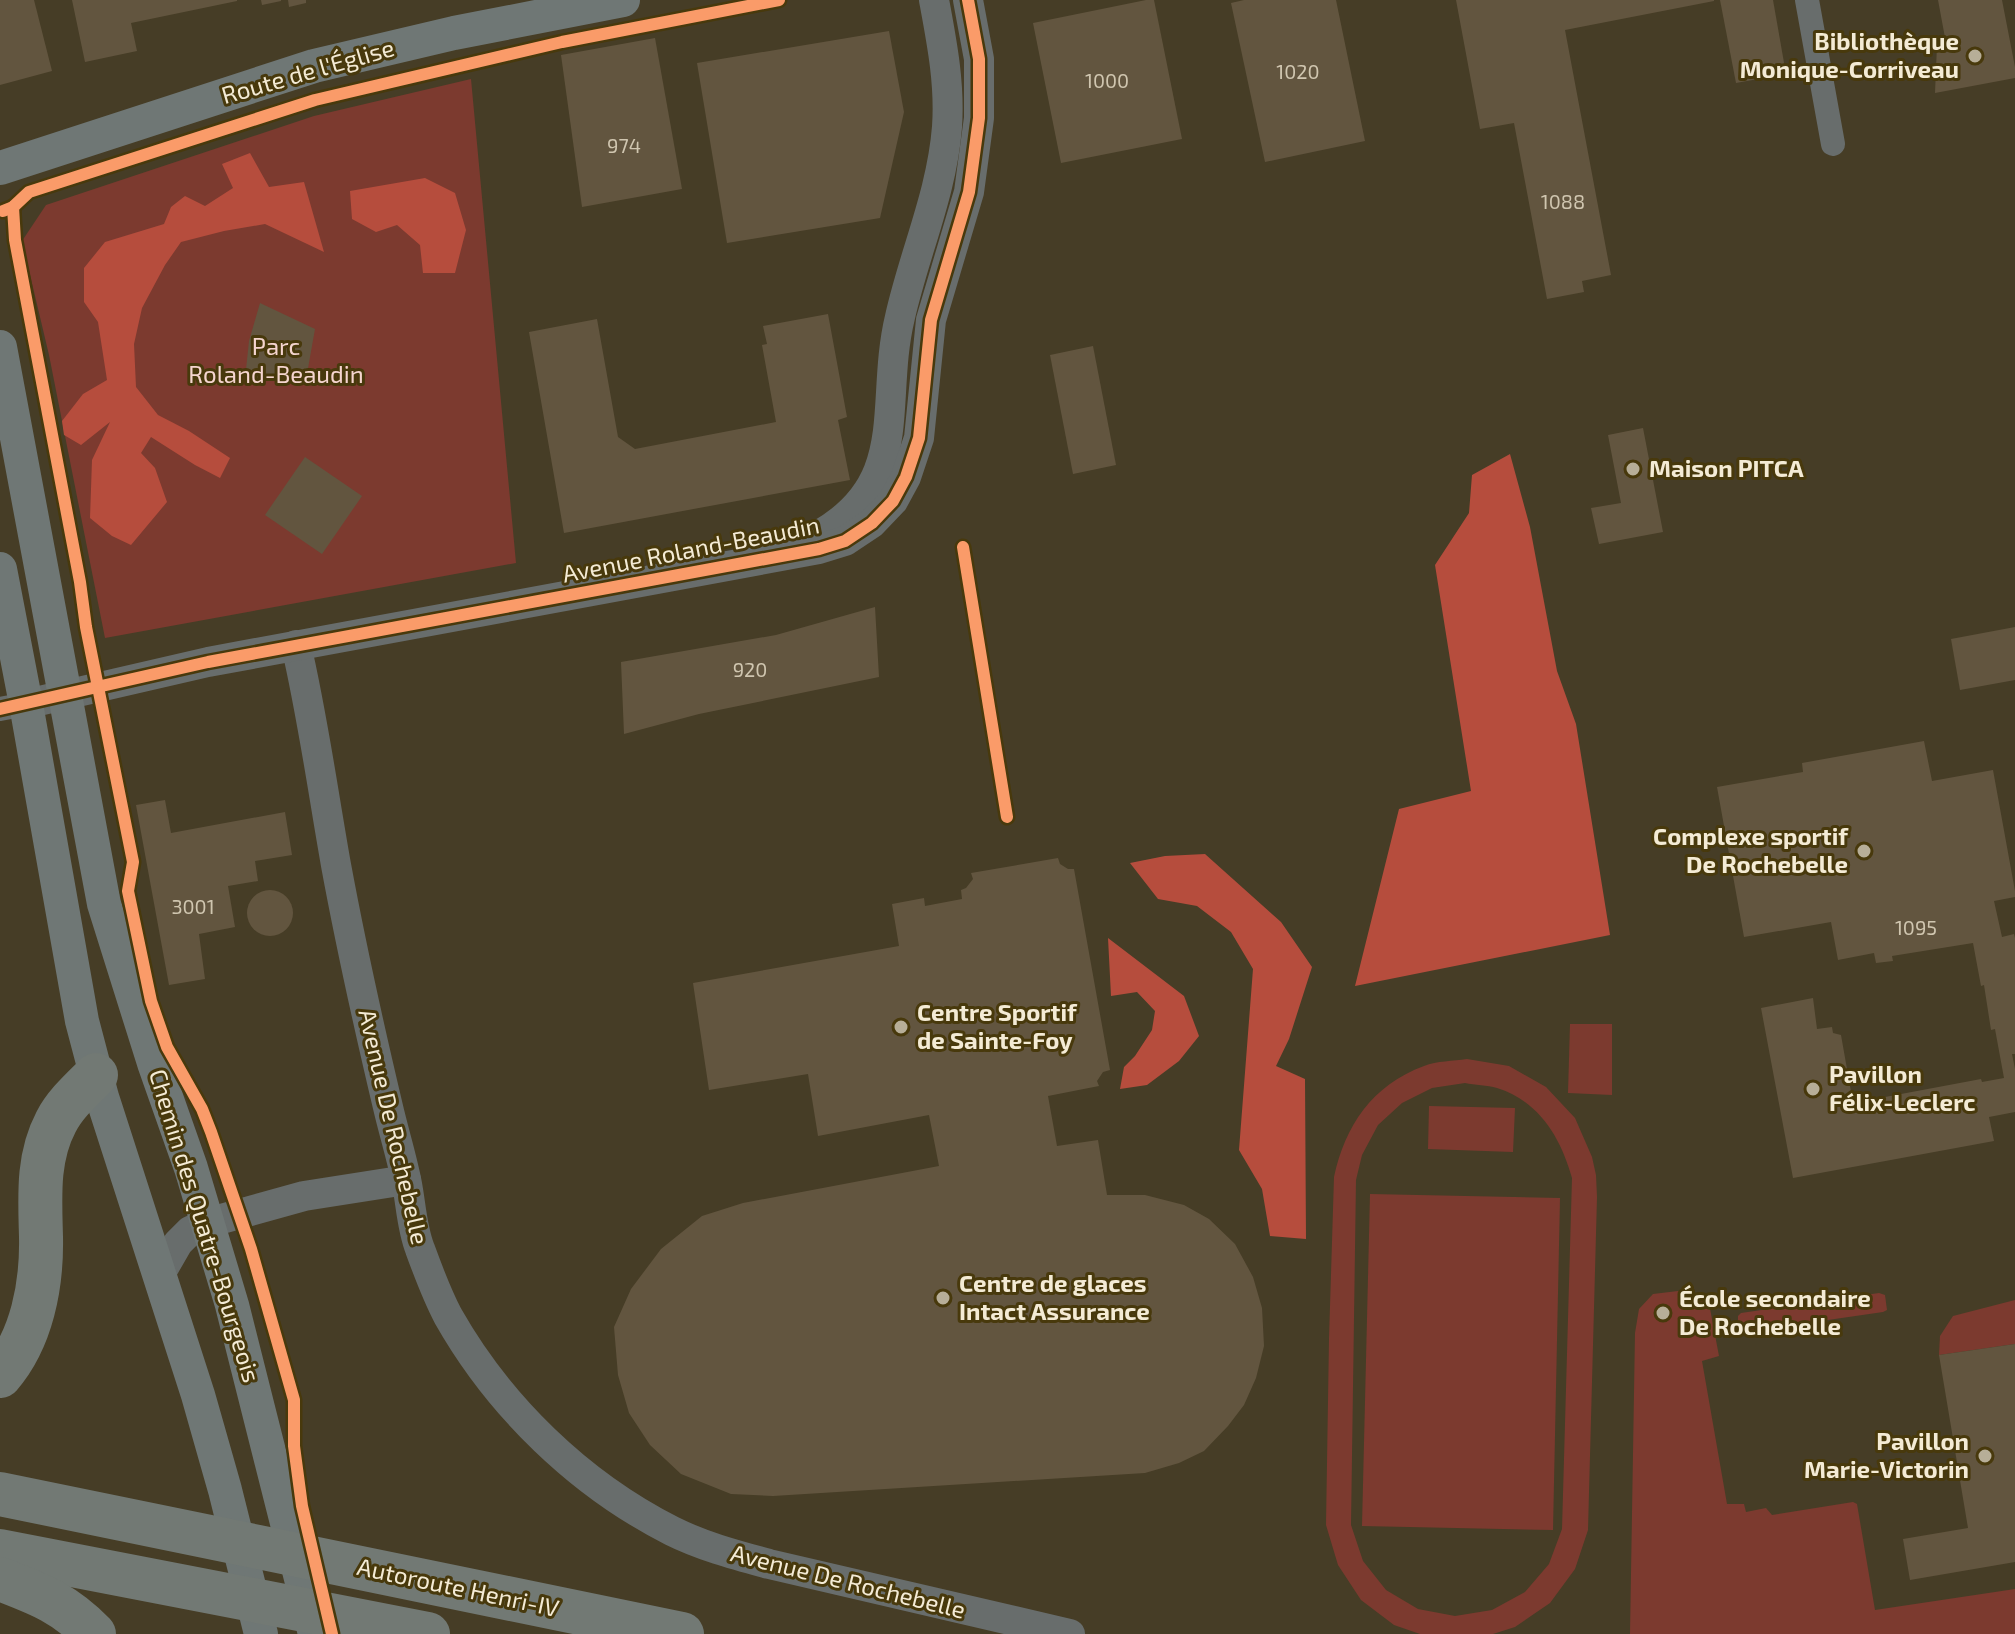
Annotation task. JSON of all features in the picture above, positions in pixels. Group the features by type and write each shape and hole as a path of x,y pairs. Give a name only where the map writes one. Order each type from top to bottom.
{"highway":[{"path":"0,1376 27,1329 38,1290 41,1167 48,1142 57,1120 76,1094 96,1075"},
{"name":"Autoroute Henri-IV","path":"0,1494 682,1634"},
{"path":"0,1551 428,1634"},
{"path":"0,1579 52,1599 94,1634"}],"main road":[{"name":"Route de l'Église","path":"0,168 314,66 495,12 623,0"},
{"name":"Chemin des Quatre-Bourgeois","path":"0,347 104,904 191,1168 232,1305 315,1634"},
{"path":"0,569 13,707 79,1010 96,1075 198,1395 261,1634"}],"street":[{"name":"Avenue Roland-Beaudin","path":"783,556 838,523 861,502 874,483 885,455 899,318 942,167 947,126 947,73 934,0"},
{"name":"Avenue Roland-Beaudin","path":"13,707 208,662 819,549 845,541 872,523 893,501 906,477 919,438 931,320 969,192 979,118 979,59 968,0"},
{"path":"1807,0 1833,144"},
{"name":"Avenue De Rochebelle","path":"296,645 353,951 406,1180 418,1246 447,1314 478,1363 516,1410 590,1480 672,1531 720,1550 784,1568 1070,1634"},
{"path":"159,1276 178,1243 190,1231 207,1223 304,1196 406,1180"}],"green space":[{"name":"Parc Roland-Beaudin","path":"471,79 516,563 105,638 49,355 22,241 46,205 314,116"},
{"path":"1570,1024 1612,1024 1612,1095 1568,1093"},
{"path":"1467,1059 1509,1066 1546,1087 1575,1118 1592,1157 1597,1197 1588,1530 1575,1569 1550,1603 1515,1627 1493,1634 1420,1634 1394,1625 1361,1600 1338,1565 1326,1525 1334,1177 1345,1141 1376,1096 1406,1074 1424,1066","holes":["1465,1083 1493,1087 1525,1102 1555,1135 1572,1178 1562,1529 1549,1564 1525,1592 1492,1610 1455,1616 1418,1609 1386,1590 1363,1561 1351,1525 1356,1180 1362,1155 1378,1125 1402,1103 1432,1088"]},
{"path":"1429,1106 1515,1108 1513,1152 1428,1149"},
{"path":"1370,1194 1560,1198 1553,1530 1362,1526"},
{"path":"1678,1291 1708,1298 1719,1356 1702,1361 1727,1504 1744,1504 1746,1512 1766,1508 1772,1515 1853,1502 1857,1504 1875,1610 2015,1589 2015,1634 1630,1634 1635,1333 1639,1309 1653,1294"},
{"path":"1879,1293 1885,1295 1887,1310 1883,1312 1746,1332 1738,1321 1741,1313"},
{"path":"2015,1300 2015,1344 1939,1355 1940,1336 1953,1316"}],"shaded area":[{"path":"250,153 269,187 304,182 324,252 265,224 181,242 165,265 142,308 134,344 136,387 158,415 230,458 220,478 151,437 141,453 155,468 167,502 131,545 112,536 90,518 92,460 110,422 81,445 64,435 62,421 83,394 107,380 98,322 84,302 84,268 105,242 164,224 171,207 185,196 205,206 233,188 222,164"},
{"path":"425,178 455,193 466,230 455,273 423,273 420,245 397,225 376,232 352,219 350,191"},
{"path":"1510,454 1530,527 1557,671 1576,724 1610,935 1355,986 1399,809 1471,791 1435,565 1469,513 1472,475"},
{"path":"1205,854 1281,922 1312,967 1289,1039 1276,1066 1305,1079 1306,1239 1270,1236 1262,1189 1239,1150 1253,969 1231,932 1197,906 1158,899 1130,863 1165,856"},
{"path":"1108,938 1184,996 1199,1036 1179,1061 1147,1085 1120,1089 1124,1067 1152,1030 1155,1011 1137,992 1111,996"}],"building":[{"path":"0,0 34,0 52,71 0,85"},
{"path":"72,0 237,1 131,23 137,51 85,62"},
{"path":"261,0 281,0 281,1 262,5"},
{"path":"288,0 306,0 306,3 289,7"},
{"path":"1154,0 1182,139 1061,163 1033,23"},
{"path":"1244,0 1336,0 1365,141 1265,162 1231,3"},
{"path":"1456,0 1714,0 1565,30 1611,275 1582,281 1584,292 1547,299 1514,123 1480,129"},
{"path":"1720,0 1773,0 1786,74 1736,83"},
{"name":"Bibliothèque Monique-Corriveau","path":"1938,0 2002,0 2015,78 1935,93 1937,45 1946,43"},
{"path":"889,31 904,112 880,218 727,243 697,63"},
{"path":"655,38 682,189 582,207 561,55"},
{"path":"260,303 315,329 307,374 245,379 249,341"},
{"path":"828,314 847,417 838,420 850,480 564,533 529,332 597,319 618,437 635,449 776,422 762,345 767,344 763,326"},
{"path":"1093,346 1116,465 1073,474 1050,355"},
{"name":"Maison PITCA","path":"1643,428 1663,532 1599,544 1591,508 1621,503 1608,435"},
{"path":"305,457 362,496 322,554 265,515"},
{"path":"875,607 879,677 699,714 624,734 621,662 776,635"},
{"path":"2015,627 2015,680 1960,690 1951,639"},
{"name":"Complexe sportif De Rochebelle","path":"1924,741 1932,781 1993,770 2015,891 2015,897 1994,901 2002,937 2014,934 2015,938 2015,1054 2012,1054 2015,1112 1989,1117 1994,1141 1793,1178 1761,1008 1813,998 1817,1029 1832,1027 1833,1033 1841,1035 1853,1103 1981,1079 1982,1082 2004,1078 1995,1029 1991,1030 1973,943 1892,956 1893,961 1876,963 1874,953 1838,960 1831,922 1744,937 1717,787 1803,772 1802,763"},
{"path":"165,800 171,833 285,812 292,855 255,861 258,881 228,886 235,927 199,934 205,979 169,985 136,805"},
{"name":"Centre de glaces Intact Assurance","path":"1058,858 1060,864 1074,869 1110,1070 1103,1072 1097,1081 1099,1086 1048,1096 1057,1146 1098,1140 1107,1195 1145,1195 1184,1205 1209,1219 1235,1244 1253,1277 1262,1308 1264,1346 1256,1378 1244,1405 1204,1451 1179,1463 1145,1473 773,1496 731,1494 681,1474 650,1445 629,1413 618,1375 614,1327 631,1289 661,1249 702,1216 743,1203 939,1166 929,1115 818,1136 808,1074 709,1090 693,983 899,946 892,904 924,898 925,906 962,899 961,890 973,879 971,873"},
{"path":"270,890 286,897 293,913 286,929 270,936 254,929 247,913 254,897"},
{"name":"Pavillon Marie-Victorin","path":"2015,1344 2015,1562 1910,1580 1903,1539 1968,1528 1939,1355"}],"cycle path":[{"path":"3,211 13,207 29,192 315,100 562,42 779,0"},
{"path":"0,709 208,662 819,549 845,541 872,523 893,501 906,477 919,438 931,320 969,192 979,118 979,59 968,0"},
{"path":"13,207 15,240 133,862 128,891 151,1001 167,1047 202,1109 251,1249 294,1400 294,1446 302,1506 332,1634"},
{"path":"963,547 1007,817"}],"place":[{"name":"Bibliothèque Monique-Corriveau","path":"1975,56"},
{"name":"Maison PITCA","path":"1633,469"},
{"name":"Complexe sportif De Rochebelle","path":"1864,851"},
{"name":"Centre Sportif de Sainte-Foy","path":"901,1027"},
{"name":"Pavillon Félix-Leclerc","path":"1813,1089"},
{"name":"Centre de glaces Intact Assurance","path":"943,1298"},
{"name":"École secondaire De Rochebelle","path":"1663,1313"},
{"name":"Pavillon Marie-Victorin","path":"1985,1456"}]}
